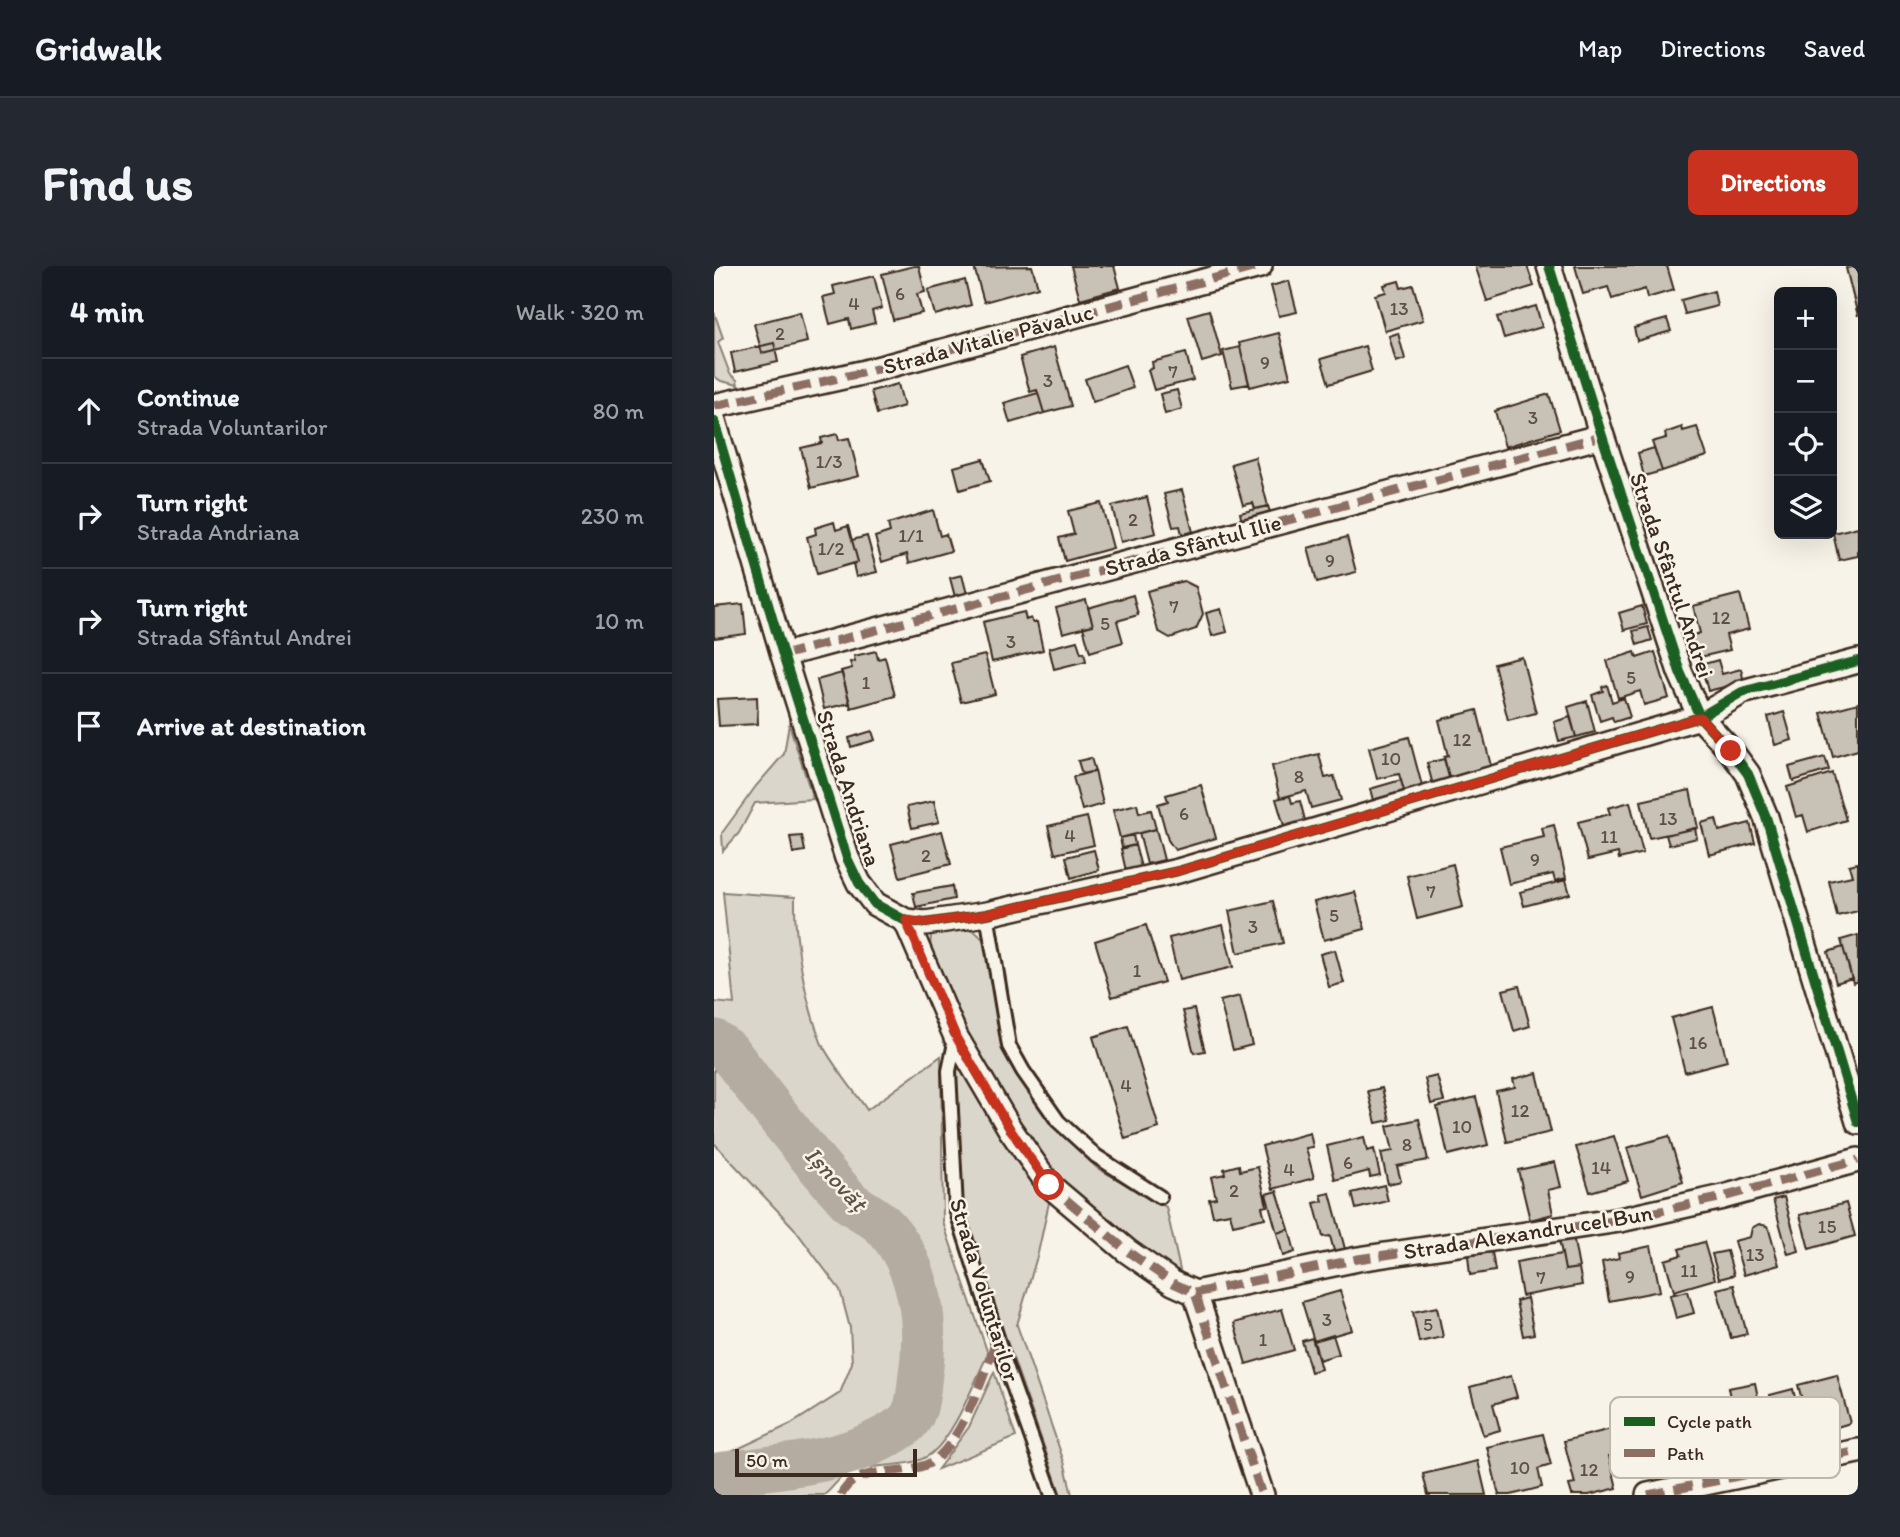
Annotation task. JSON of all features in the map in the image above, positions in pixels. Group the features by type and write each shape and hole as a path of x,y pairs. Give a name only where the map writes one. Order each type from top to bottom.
{"street":[{"name":"Strada Vitalie Păvaluc","path":"714,406 861,373 1260,266"},
{"name":"Strada Sfântul Andrei","path":"1549,266 1602,436 1681,671 1700,717 1748,774 1766,817 1858,1122"},
{"name":"Strada Andriana","path":"714,421 783,655 847,858 859,883 875,904 906,920 925,923 987,914 1178,871 1700,717 1742,692 1858,661"},
{"name":"Strada Sfântul Ilie","path":"783,655 1602,436"},
{"path":"906,920 956,1037 1010,1129 1049,1185 1127,1251 1173,1283 1195,1293 1262,1495"},
{"name":"Strada Alexandru cel Bun","path":"1195,1293 1358,1259 1620,1220 1723,1197 1858,1160"},
{"path":"1840,1455 1858,1451"},
{"path":"1648,1495 1729,1478"}],"lane":[{"path":"987,914 1009,1046 1023,1071 1058,1121 1096,1156 1160,1197"},
{"name":"Strada Voluntarilor","path":"956,1037 949,1071 956,1209 1007,1369 1052,1495"}],"shaded area":[{"path":"714,312 723,338 718,342 730,374 737,380 738,385 721,381 714,376"},
{"path":"789,724 813,799 755,803 739,833 723,851 722,833 756,786 784,754"},
{"path":"723,892 795,897 799,951 815,1026 830,1058 867,1110 941,1056 943,1222 988,1354 956,1421 932,1453 914,1462 852,1471 824,1495 714,1495 714,1460 791,1424 840,1393 852,1363 850,1328 840,1290 793,1227 714,1143 714,1002 734,1004"},
{"path":"968,925 984,940 991,962 1006,1054 1055,1127 1097,1168 1166,1207 1182,1279 1066,1193 977,1063 930,950 931,935"},
{"path":"959,1056 1050,1198 1038,1253 1017,1325 1065,1465 1072,1495 1061,1495 963,1216 954,1080"},
{"path":"994,1372 1016,1437 938,1469 969,1427"}],"building":[{"path":"919,266 925,292 917,294 922,313 893,320 882,274"},
{"path":"1032,266 1038,287 984,302 974,267"},
{"path":"1071,266 1114,266 1120,288 1080,299"},
{"path":"1527,266 1534,286 1487,301 1476,268"},
{"path":"1575,266 1667,266 1674,290 1647,298 1645,289 1612,299 1608,287 1583,294"},
{"path":"1858,266 1858,316 1846,268"},
{"path":"874,276 882,308 872,311 875,323 851,329 849,319 830,324 823,297 835,294 833,286"},
{"path":"965,280 971,305 935,315 928,290"},
{"path":"1289,281 1297,312 1279,316 1271,286"},
{"path":"1399,281 1401,288 1413,285 1423,320 1385,331 1375,295 1386,292 1384,285"},
{"path":"1714,291 1717,306 1685,314 1681,300"},
{"path":"1536,306 1542,327 1504,338 1497,317"},
{"path":"1209,310 1222,356 1202,362 1188,316"},
{"path":"800,312 807,342 762,353 754,324"},
{"path":"1667,319 1671,331 1637,341 1634,328"},
{"path":"1279,333 1290,377 1250,387 1239,343"},
{"path":"1398,333 1405,359 1396,362 1389,336"},
{"path":"774,343 778,362 735,372 731,353"},
{"path":"1365,346 1372,371 1329,384 1321,359"},
{"path":"1054,347 1071,406 1044,413 1037,390 1030,392 1020,357"},
{"path":"1240,347 1249,384 1232,387 1223,351"},
{"path":"1186,353 1193,380 1154,390 1148,370 1153,368 1152,362"},
{"path":"1125,365 1133,388 1093,402 1085,379"},
{"path":"898,384 904,406 877,414 871,391"},
{"path":"1177,390 1182,409 1165,414 1160,394"},
{"path":"1038,393 1044,413 1010,423 1004,403"},
{"path":"1549,394 1560,430 1505,447 1495,411"},
{"path":"1682,427 1683,431 1697,427 1707,456 1662,471 1652,442 1666,438 1665,433"},
{"path":"837,434 839,440 849,438 859,476 811,488 801,448 822,443 821,438"},
{"path":"1654,448 1662,471 1644,476 1638,453"},
{"path":"1255,457 1268,506 1255,509 1253,503 1243,505 1231,464"},
{"path":"983,459 990,481 960,490 954,467"},
{"path":"1182,490 1193,532 1182,534 1180,526 1173,527 1164,494"},
{"path":"1147,497 1156,533 1121,542 1112,506"},
{"path":"1101,503 1113,548 1065,561 1059,538 1074,534 1068,511"},
{"path":"1268,506 1271,515 1242,522 1240,513"},
{"path":"933,510 940,536 946,534 951,551 909,563 907,554 882,562 875,537 890,532 888,524"},
{"path":"834,522 836,530 848,526 858,562 817,574 807,537 816,534 815,528"},
{"path":"1858,527 1858,556 1839,560 1834,539 1837,539 1837,532"},
{"path":"867,536 877,572 856,577 853,564 858,562 852,540"},
{"path":"1347,537 1356,572 1317,582 1308,548"},
{"path":"962,575 967,594 955,597 950,578"},
{"path":"1184,581 1196,587 1203,614 1196,629 1170,638 1158,631 1147,591"},
{"path":"1740,594 1749,629 1726,635 1730,650 1696,658 1691,636 1700,633 1693,606"},
{"path":"1133,595 1138,615 1117,621 1123,642 1090,652 1083,627 1093,625 1088,608"},
{"path":"1086,600 1093,625 1063,633 1056,608"},
{"path":"743,604 746,634 714,638 714,607"},
{"path":"1642,606 1647,624 1624,630 1619,613"},
{"path":"1221,609 1227,632 1212,636 1206,613"},
{"path":"1024,612 1026,620 1031,618 1032,622 1037,622 1043,650 992,662 983,622"},
{"path":"1648,627 1652,640 1637,645 1633,631"},
{"path":"1077,641 1086,661 1054,669 1049,648"},
{"path":"876,651 878,659 885,657 895,696 851,708 841,671 852,668 850,662 855,661 854,656"},
{"path":"1635,652 1637,658 1655,652 1669,698 1644,705 1640,691 1618,698 1607,661"},
{"path":"985,655 995,694 961,702 951,663"},
{"path":"1522,657 1536,713 1508,720 1494,664"},
{"path":"1718,660 1722,674 1741,669 1744,682 1708,691 1701,665"},
{"path":"842,673 850,703 824,709 817,680"},
{"path":"1607,685 1612,702 1624,698 1630,717 1614,722 1612,717 1600,721 1592,695 1603,691 1602,687"},
{"path":"757,697 758,724 719,726 717,699"},
{"path":"1587,701 1595,732 1576,737 1568,707"},
{"path":"1858,703 1858,750 1833,757 1821,713"},
{"path":"1477,710 1492,770 1450,781 1444,757 1448,756 1439,720"},
{"path":"1784,712 1792,740 1775,745 1768,717"},
{"path":"1570,717 1576,737 1559,741 1554,722"},
{"path":"872,731 875,740 851,747 849,738"},
{"path":"1409,737 1422,786 1404,791 1399,774 1377,779 1369,748"},
{"path":"1319,754 1325,778 1334,776 1341,800 1311,808 1306,791 1280,798 1272,766"},
{"path":"1825,757 1829,770 1793,781 1789,767"},
{"path":"1091,758 1095,771 1082,774 1078,761"},
{"path":"1444,759 1450,781 1433,785 1427,763"},
{"path":"1095,771 1103,804 1082,810 1073,777"},
{"path":"1832,773 1846,820 1808,832 1803,815 1796,817 1787,787"},
{"path":"1401,780 1404,791 1373,800 1370,789"},
{"path":"1201,785 1216,838 1175,850 1168,840 1158,804 1168,801 1166,795"},
{"path":"1690,790 1698,828 1649,838 1641,801"},
{"path":"1290,796 1292,803 1300,801 1306,824 1285,829 1276,799"},
{"path":"934,801 939,822 912,828 907,807"},
{"path":"1630,802 1643,853 1619,859 1618,853 1588,860 1578,822 1610,814 1608,808"},
{"path":"1137,804 1139,813 1151,810 1156,829 1120,838 1113,810"},
{"path":"1087,817 1094,845 1055,854 1048,826"},
{"path":"1716,819 1719,831 1750,823 1755,843 1709,855 1701,823"},
{"path":"1554,825 1566,878 1555,881 1553,874 1509,884 1500,847 1544,837 1542,828"},
{"path":"1695,828 1697,838 1669,845 1666,835"},
{"path":"1156,829 1164,860 1147,864 1139,833"},
{"path":"942,831 951,864 900,877 891,844"},
{"path":"1133,835 1135,845 1122,848 1120,838"},
{"path":"802,836 805,851 793,853 790,837"},
{"path":"1135,845 1141,867 1126,871 1121,849"},
{"path":"1094,850 1099,870 1071,878 1066,857"},
{"path":"1858,863 1858,911 1837,916 1829,881 1852,876 1849,865"},
{"path":"1453,864 1463,907 1417,919 1407,876"},
{"path":"1566,880 1570,894 1524,906 1520,892"},
{"path":"952,886 954,899 916,907 913,893"},
{"path":"1355,892 1365,929 1324,940 1314,902"},
{"path":"1273,901 1283,943 1238,953 1229,911"},
{"path":"1146,925 1164,982 1112,997 1095,941"},
{"path":"1223,925 1233,967 1179,980 1169,938"},
{"path":"1858,935 1858,981 1853,983 1841,940"},
{"path":"1843,947 1852,978 1836,983 1828,952"},
{"path":"1335,950 1344,983 1329,987 1320,954"},
{"path":"1519,986 1530,1026 1514,1031 1503,990"},
{"path":"1240,996 1252,1045 1233,1050 1220,1001"},
{"path":"1713,1007 1727,1061 1685,1072 1671,1018"},
{"path":"1194,1009 1205,1051 1194,1053 1183,1011"},
{"path":"1128,1026 1159,1128 1125,1139 1093,1037"},
{"path":"1537,1073 1551,1132 1507,1142 1496,1091 1515,1087 1513,1079"},
{"path":"1437,1076 1444,1101 1431,1104 1425,1079"},
{"path":"1382,1088 1390,1120 1376,1123 1368,1091"},
{"path":"1476,1097 1488,1145 1448,1155 1437,1107"},
{"path":"1419,1119 1428,1160 1397,1166 1401,1181 1388,1184 1381,1153 1393,1151 1387,1126"},
{"path":"1310,1133 1313,1147 1306,1148 1314,1178 1273,1189 1262,1146"},
{"path":"1614,1136 1628,1181 1590,1192 1576,1147"},
{"path":"1669,1136 1683,1182 1642,1195 1627,1148"},
{"path":"1364,1137 1367,1151 1374,1149 1380,1175 1370,1177 1369,1171 1335,1180 1327,1146"},
{"path":"1555,1162 1561,1187 1548,1190 1553,1214 1530,1220 1518,1170"},
{"path":"1239,1165 1240,1171 1258,1167 1267,1206 1262,1207 1265,1218 1233,1225 1230,1213 1213,1216 1209,1199 1216,1198 1211,1177 1225,1174 1224,1169"},
{"path":"1384,1185 1388,1201 1356,1209 1352,1193"},
{"path":"1277,1191 1289,1229 1277,1233 1266,1194"},
{"path":"1330,1193 1345,1249 1334,1251 1330,1236 1323,1237 1314,1203 1323,1201 1321,1195"},
{"path":"1784,1197 1799,1251 1788,1254 1773,1200"},
{"path":"1846,1203 1855,1236 1809,1249 1800,1215"},
{"path":"1759,1224 1767,1226 1769,1230 1779,1265 1744,1275 1734,1241 1750,1237 1752,1228"},
{"path":"1289,1229 1295,1252 1283,1256 1277,1233"},
{"path":"1573,1236 1579,1268 1565,1270 1559,1239"},
{"path":"1704,1242 1715,1279 1674,1291 1665,1260 1681,1255 1679,1249"},
{"path":"1651,1246 1660,1291 1609,1301 1602,1262 1619,1258 1618,1253"},
{"path":"1727,1251 1734,1275 1719,1279 1712,1254"},
{"path":"1492,1252 1495,1271 1470,1275 1468,1256"},
{"path":"1562,1254 1565,1270 1579,1268 1582,1285 1522,1296 1516,1262"},
{"path":"1734,1285 1747,1334 1731,1338 1717,1289"},
{"path":"1340,1291 1352,1330 1314,1341 1302,1302"},
{"path":"1688,1291 1694,1313 1676,1318 1670,1295"},
{"path":"1527,1298 1534,1334 1523,1336 1516,1301"},
{"path":"1437,1307 1443,1337 1419,1342 1413,1312"},
{"path":"1282,1309 1294,1350 1246,1364 1234,1323"},
{"path":"1333,1335 1339,1354 1319,1360 1314,1341"},
{"path":"1312,1338 1321,1369 1311,1372 1302,1341"},
{"path":"1837,1375 1850,1423 1840,1426 1840,1397 1801,1397 1798,1385"},
{"path":"1511,1376 1517,1397 1493,1404 1500,1430 1483,1435 1470,1387"},
{"path":"1755,1383 1758,1397 1730,1397 1728,1388"},
{"path":"1793,1389 1795,1397 1771,1397"},
{"path":"1610,1429 1610,1478 1614,1478 1617,1488 1589,1495 1572,1495 1569,1485 1575,1484 1564,1441"},
{"path":"1543,1434 1551,1465 1538,1469 1542,1487 1511,1495 1499,1495 1487,1447"},
{"path":"1478,1461 1486,1495 1428,1495 1423,1474"}],"waterway":[{"name":"Ișnovăț","path":"714,1041 727,1050 846,1198 882,1224 898,1244 915,1280 920,1299 923,1338 919,1391 912,1416 903,1426 882,1439 836,1456 787,1466 714,1475"}],"marked path":[{"path":"714,406 861,373 1260,266"},
{"path":"783,655 1602,436"},
{"path":"906,921 956,1037 1010,1129 1049,1185 1127,1251 1173,1283 1195,1293 1262,1495"},
{"path":"1195,1293 1358,1259 1620,1220 1723,1197 1858,1160"},
{"path":"841,1495 859,1478 922,1466 943,1452 972,1404 997,1337"},
{"path":"1840,1455 1858,1451"},
{"path":"1648,1495 1729,1478"}],"cycle path":[{"path":"1549,266 1680,672 1700,717 1748,774 1766,817 1858,1122"},
{"path":"714,421 783,655 847,858 859,883 875,904 906,921 925,923 987,914 1178,871 1700,717 1742,692 1858,661"}],"route":[{"path":"1049,1185 1010,1129 956,1037 906,920 925,923 987,914 1178,871 1700,717 1731,751"}]}
